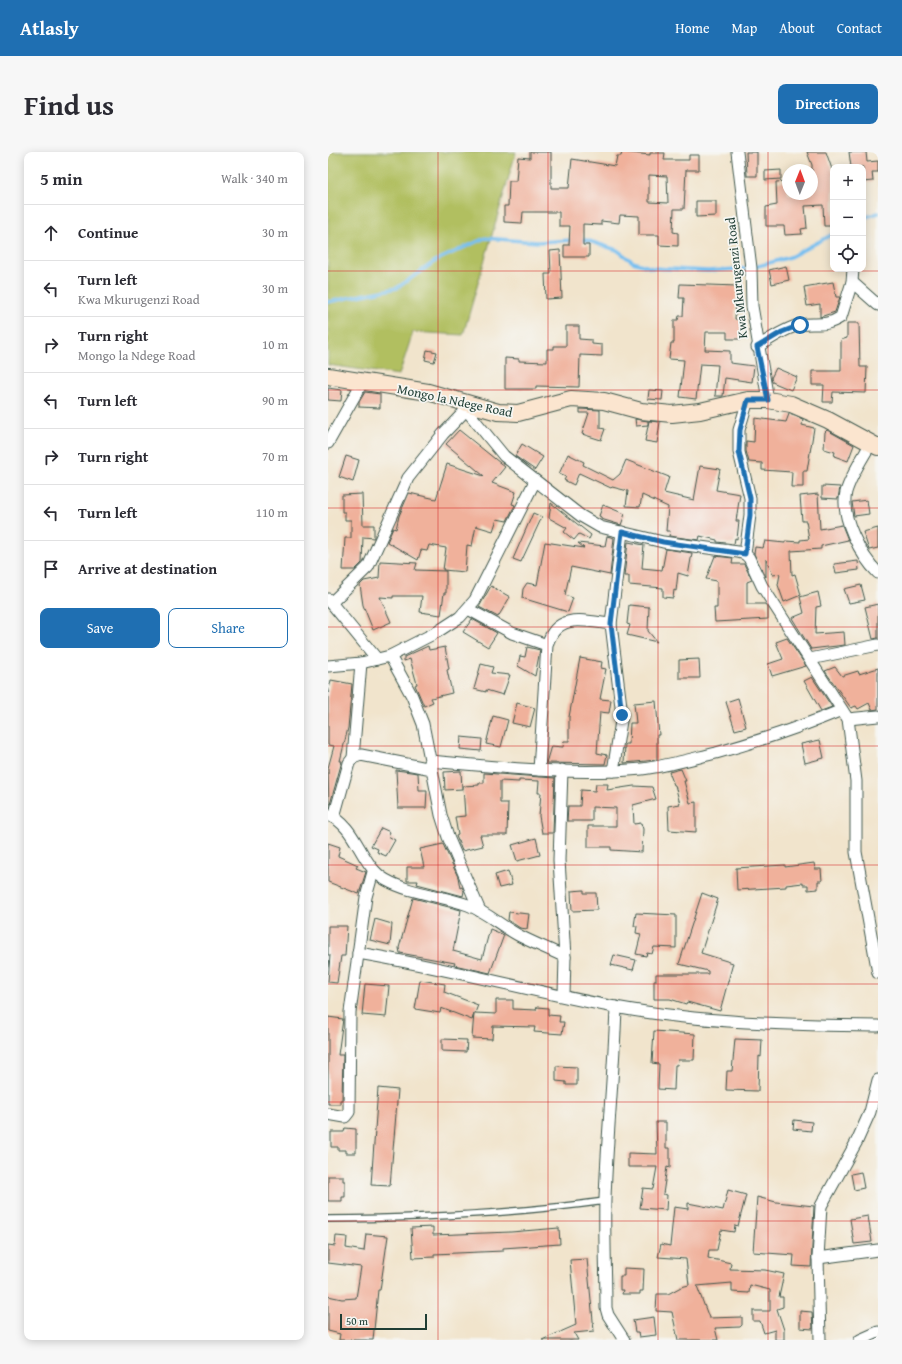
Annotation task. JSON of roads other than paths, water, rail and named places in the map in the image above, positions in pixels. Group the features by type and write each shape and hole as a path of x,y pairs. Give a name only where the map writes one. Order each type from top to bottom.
{"street":[{"name":"Kwa Mkurugenzi Road","path":"737,152 751,268 752,306 757,347 768,400"},
{"path":"757,347 782,332 800,325 820,325 833,322 842,317 852,282 853,272"},
{"path":"852,282 878,305"},
{"name":"Mongo la Ndege Road","path":"328,376 428,392 462,406 498,412 518,413 571,399 598,400 641,412 672,414 700,411 748,400 768,400 791,404 828,420 874,445"},
{"path":"328,443 363,381"},
{"path":"745,554 750,515 750,498 739,452 740,430 748,400"},
{"path":"377,659 330,601 368,567 408,478 443,434 462,406 504,456 581,516 600,527 663,542 745,554 749,558 762,586 845,715 856,782 856,852 878,973"},
{"path":"874,445 849,484 845,506 849,521 862,553 878,573"},
{"path":"328,666 361,663 390,656 436,632 460,617 468,609 535,481"},
{"path":"613,771 622,715 611,624 622,532"},
{"path":"468,609 512,633 547,646"},
{"path":"539,770 547,646 553,632 570,620 611,624"},
{"path":"810,659 878,645"},
{"path":"390,656 412,696 423,724 441,815 448,837 480,911"},
{"path":"353,758 361,663"},
{"path":"565,957 518,935 466,904 400,886 373,872 346,829 331,816 349,763 353,758 361,755 431,765 539,770 613,771 676,763 756,742 845,715 878,716"},
{"path":"562,770 559,860 565,957 564,995"},
{"path":"328,1114 345,1117 349,1112 350,1012 366,897 373,872"},
{"path":"358,954 402,960 616,1007 724,1021 878,1026"},
{"path":"616,1007 614,1065 607,1142 605,1201 606,1308 608,1315 624,1340"},
{"path":"820,1340 818,1258 821,1206 860,1136 870,1112 878,1080"},
{"path":"818,1258 878,1250"},
{"path":"860,1340 878,1332"}],"lane":[{"path":"328,1219 400,1218 551,1208 605,1201"}],"waterway":[{"path":"866,217 878,213"},
{"path":"580,240 586,240 617,250 633,262 652,268 708,271 751,268 790,257 830,236"},
{"path":"328,302 397,288 437,260 485,238 537,242 574,240"}]}
